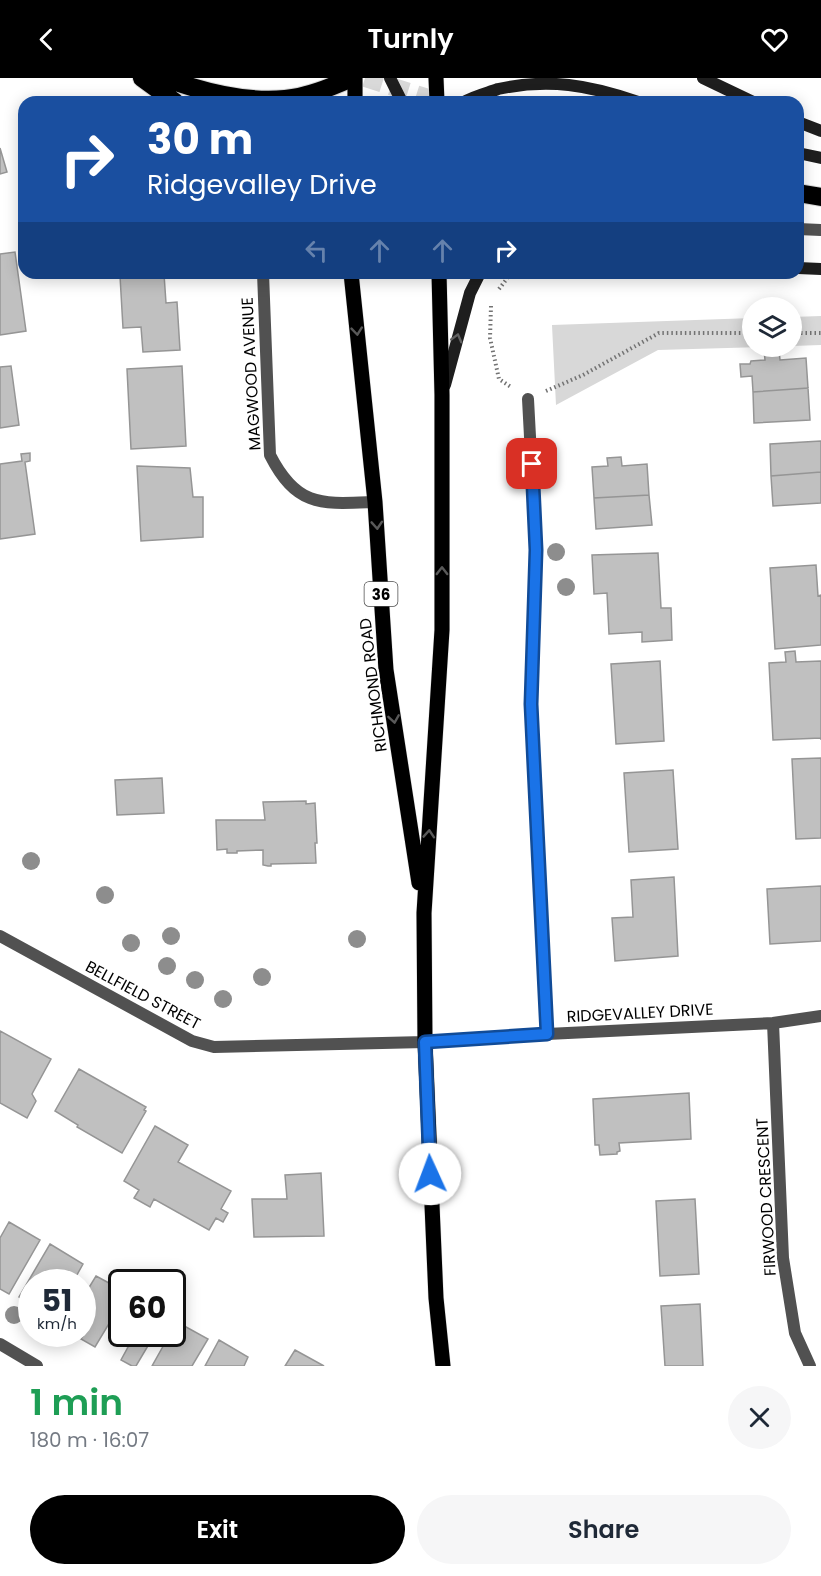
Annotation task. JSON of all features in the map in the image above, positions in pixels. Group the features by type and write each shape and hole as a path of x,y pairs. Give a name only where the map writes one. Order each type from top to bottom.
{"highway":[{"path":"142,78 167,96"},
{"path":"165,78 217,95 234,96"},
{"path":"297,96 354,78"},
{"path":"804,194 821,197"}],"main road":[{"path":"354,78 355,96"},
{"path":"390,78 399,96"},
{"path":"436,78 437,96"},
{"path":"703,78 740,96"},
{"path":"481,96 510,86 552,81 592,87 620,96"},
{"path":"804,124 821,131"},
{"path":"804,154 821,158"},
{"path":"804,268 821,269"},
{"name":"RICHMOND ROAD","path":"352,279 375,502 386,670 424,913"},
{"name":"RICHMOND ROAD","path":"439,279 442,394 442,630 424,913 425,1042 436,1298 443,1366"},
{"path":"442,394 470,293 477,279"}],"street":[{"path":"804,229 821,230"},
{"name":"MAGWOOD AVENUE","path":"263,279 270,455 280,474 293,489 311,500 335,504 375,502"},
{"path":"528,399 536,550 531,704 547,1034"},
{"name":"BELLFIELD STREET","path":"0,936 192,1041 214,1047 425,1042"},
{"name":"RIDGEVALLEY DRIVE","path":"425,1042 773,1023 821,1016"},
{"name":"FIRWOOD CRESCENT","path":"773,1023 783,1258 795,1333 810,1366"},
{"path":"0,1344 38,1366"}],"path":[{"path":"498,290 507,279"},
{"path":"492,298 490,338 499,379 528,399 583,375 659,333 742,333"},
{"path":"802,333 821,333"}],"shaded area":[{"path":"821,316 821,345 802,346 802,317"},
{"path":"742,318 742,348 658,350 556,405 552,325"}],"building":[{"path":"0,148 7,172 0,174"},
{"path":"15,252 26,331 0,335 0,254"},
{"path":"120,279 164,279 166,303 177,302 180,350 143,352 141,327 123,328"},
{"path":"765,357 780,357 780,360 806,358 808,388 753,392 752,376 741,377 740,364 765,360"},
{"path":"11,366 19,425 0,428 0,367"},
{"path":"182,366 186,446 131,449 127,369"},
{"path":"808,388 810,420 754,423 753,392"},
{"path":"821,441 821,472 771,476 770,444"},
{"path":"30,453 30,461 25,462 35,534 0,539 0,464 22,461 21,454"},
{"path":"621,457 622,466 647,464 649,495 594,498 592,467 608,466 607,458"},
{"path":"137,466 190,468 193,497 203,497 203,537 141,541"},
{"path":"821,472 821,503 773,506 771,476"},
{"path":"649,495 652,525 596,529 594,498"},
{"path":"658,553 661,608 671,608 672,640 642,642 642,632 609,634 607,593 594,594 592,555"},
{"path":"816,565 818,596 821,595 821,645 775,649 770,568"},
{"path":"795,651 796,662 821,661 821,738 773,740 769,663 786,662 785,652"},
{"path":"660,661 664,741 616,744 611,664"},
{"path":"821,758 821,838 796,839 792,759"},
{"path":"673,770 678,849 629,852 624,773"},
{"path":"162,778 164,813 117,815 115,780"},
{"path":"306,801 306,804 315,803 316,863 271,864 268,866 263,865 263,850 227,853 227,849 217,850 216,820 265,820 263,802"},
{"path":"674,877 678,956 615,961 612,918 633,917 631,880"},
{"path":"821,886 821,941 770,944 767,889"},
{"path":"0,1031 51,1059 32,1094 36,1101 27,1118 0,1103"},
{"path":"79,1069 146,1107 144,1110 146,1111 122,1153 77,1127 78,1125 55,1111"},
{"path":"689,1093 691,1139 619,1143 620,1151 617,1154 600,1155 599,1145 595,1145 593,1099"},
{"path":"155,1126 188,1145 178,1162 231,1191 221,1209 228,1213 223,1222 216,1218 209,1230 154,1199 150,1207 134,1198 139,1190 124,1181"},
{"path":"321,1173 324,1236 254,1237 252,1199 287,1199 285,1175"},
{"path":"695,1199 699,1274 660,1276 656,1201"},
{"path":"9,1222 40,1240 23,1269 18,1269 18,1278 9,1294 0,1289 0,1238"},
{"path":"50,1244 83,1264 80,1269 35,1269"},
{"path":"96,1276 108,1282 108,1325 96,1345"},
{"path":"700,1304 703,1366 665,1366 661,1306"},
{"path":"186,1327 208,1339 192,1366 152,1366 163,1347 186,1347"},
{"path":"219,1340 248,1357 244,1366 205,1366"},
{"path":"128,1347 147,1347 136,1366 121,1360"},
{"path":"295,1350 324,1366 285,1366"}],"tunnel":[{"path":"365,78 422,96"}],"route":[{"path":"430,1174 425,1042 547,1034 531,704 536,550 532,464"}]}
